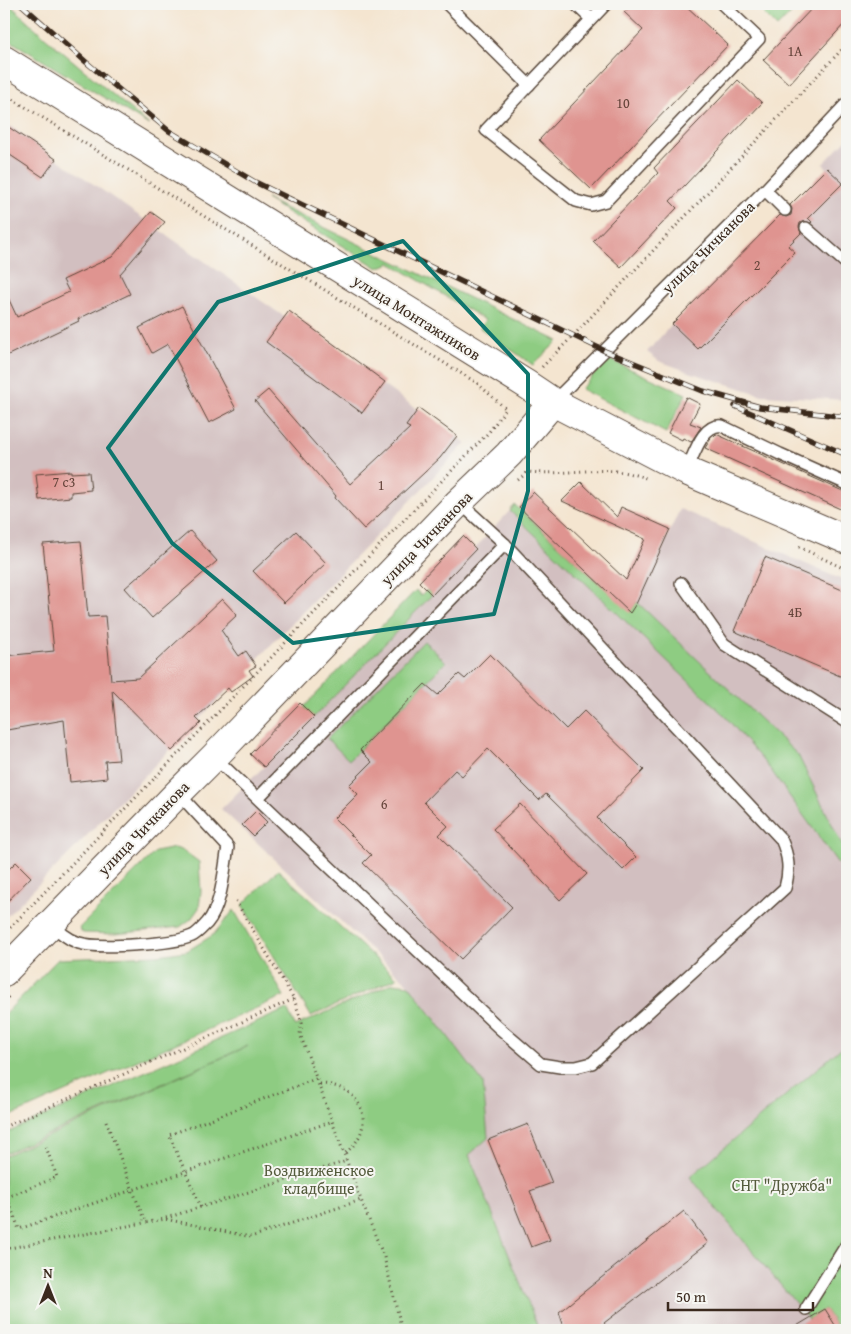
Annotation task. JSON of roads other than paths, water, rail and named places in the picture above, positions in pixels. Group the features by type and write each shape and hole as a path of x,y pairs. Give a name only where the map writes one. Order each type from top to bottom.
{"main road":[{"name":"улица Монтажников","path":"4,60 553,402 686,470 847,540"},
{"name":"улица Чичканова","path":"4,972 459,502 509,454 553,402"}],"lane":[{"path":"447,4 529,85"},
{"path":"575,4 591,19"},
{"path":"606,4 486,130 576,201 592,205 606,201 759,39 722,4"},
{"name":"улица Чичканова","path":"553,402 765,190 847,103"},
{"path":"765,190 785,210"},
{"path":"806,228 847,264"},
{"path":"686,470 704,433 711,426 717,425 847,484"},
{"path":"214,757 498,1027 541,1064 576,1067 592,1063 785,888 789,876 789,862 781,839 505,544 459,502"},
{"path":"258,798 505,544"},
{"path":"681,583 724,644 847,722"},
{"path":"51,923 65,937 80,944 114,946 173,941 193,936 208,922 220,895 228,847 178,792"},
{"path":"806,1309 847,1244"}],"railway":[{"path":"21,4 86,62 169,131 255,182 605,351 703,391 760,407 847,417"},
{"path":"735,406 847,455"}],"park label":[{"name":"Воздвиженское кладбище","path":"319,1179"},
{"name":"СНТ \"Дружба\"","path":"782,1185"}]}
